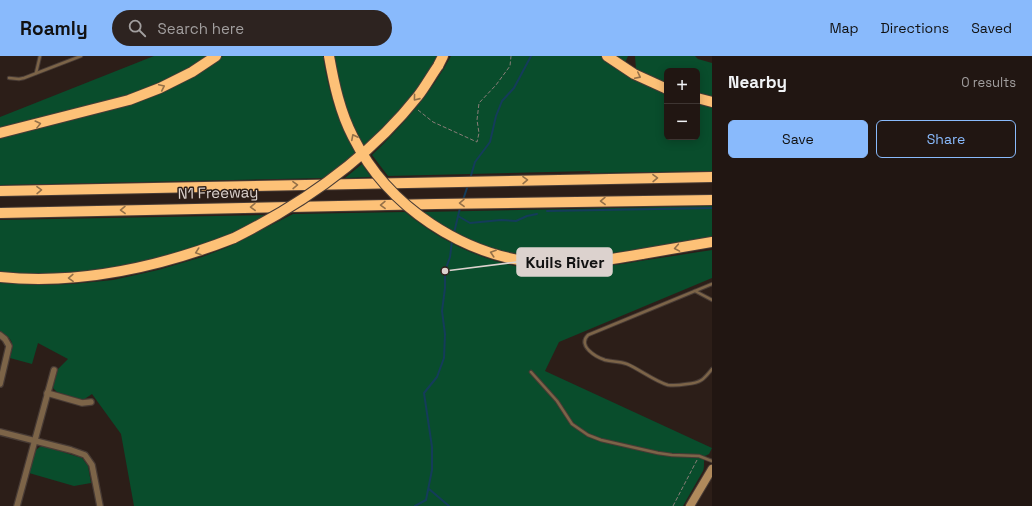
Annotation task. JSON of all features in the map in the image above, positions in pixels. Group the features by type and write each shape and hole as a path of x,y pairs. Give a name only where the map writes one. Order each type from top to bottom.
{"highway":[{"path":"0,133 129,100 160,88 192,72 216,56"},
{"path":"329,56 342,110 353,138 369,164 389,188 411,209 432,225 454,237 485,251 524,261 574,264 712,242"},
{"path":"0,277 49,279 84,278 162,263 234,238 295,205 338,175 383,135 400,117 418,95 443,56"},
{"path":"609,58 634,74 664,88"},
{"path":"700,99 712,102"},
{"name":"N1 Freeway","path":"0,191 486,180 712,177"},
{"name":"N1 Freeway","path":"0,213 712,200"}],"main road":[{"path":"690,506 712,469"}],"street":[{"path":"0,335 10,346 0,384"},
{"path":"17,506 54,370"},
{"path":"47,393 82,403 91,402"},
{"path":"0,432 80,452 89,459 92,465 100,506"}],"lane":[{"path":"35,74 40,56"},
{"path":"68,56 73,59"},
{"path":"10,78 19,79 81,56"},
{"path":"712,284 588,335 584,343 590,351 604,360 616,360 627,364 670,385 698,382 705,377 712,368"},
{"path":"694,291 712,300"},
{"path":"532,372 557,401 572,424 588,435 601,440 658,453 699,456 712,461"}],"path":[{"path":"416,109 433,122 477,142 479,133 477,120 479,104 510,66 511,56"},
{"path":"673,506 699,456"}],"green space":[{"path":"154,56 210,56 154,86 135,94 0,128 0,117"},
{"path":"223,56 323,56 331,94 339,119 356,154 326,178 0,185 0,136 196,73"},
{"path":"333,56 439,56 414,94 391,121 364,146 351,121 341,95"},
{"path":"451,56 628,56 625,63 664,90 664,140 700,140 700,103 712,105 712,171 590,173 590,171 388,176 372,155 415,108 443,70"},
{"path":"635,56 695,56 698,59 712,63 712,97 700,94 700,68 664,68 664,83 636,69"},
{"path":"362,164 371,177 345,178"},
{"path":"712,206 712,238 600,256 558,259 522,256 486,246 453,232 422,212"},
{"path":"405,212 420,224 453,244 489,259 527,268 558,270 605,267 712,250 712,278 559,342 545,371 712,448 709,454 705,456 703,471 683,506 134,506 121,434 92,394 83,400 57,392 53,388 58,369 68,359 38,343 32,364 10,358 12,342 8,337 0,332 0,283 42,285 72,284 113,280 158,270 202,257 228,247 293,214"},
{"path":"269,215 206,243 173,255 139,263 104,270 69,273 35,274 0,272 0,220"},
{"path":"43,446 82,458 88,466 91,483 74,486 29,473 34,453 39,447"}],"waterway":[{"path":"470,179 475,162 490,142 496,116 502,101 514,88 531,56"},
{"path":"463,200 468,185"},
{"path":"454,233 460,208"},
{"path":"547,211 712,208"},
{"path":"458,216 470,223 501,220 516,221 527,216 537,214"},
{"path":"415,506 426,500 432,470 432,447 424,393 437,377 444,358 445,334 442,311 445,288 445,271 450,257 452,241"},
{"path":"429,489 449,506"}],"place":[{"name":"Kuils River","path":"445,271"}]}
